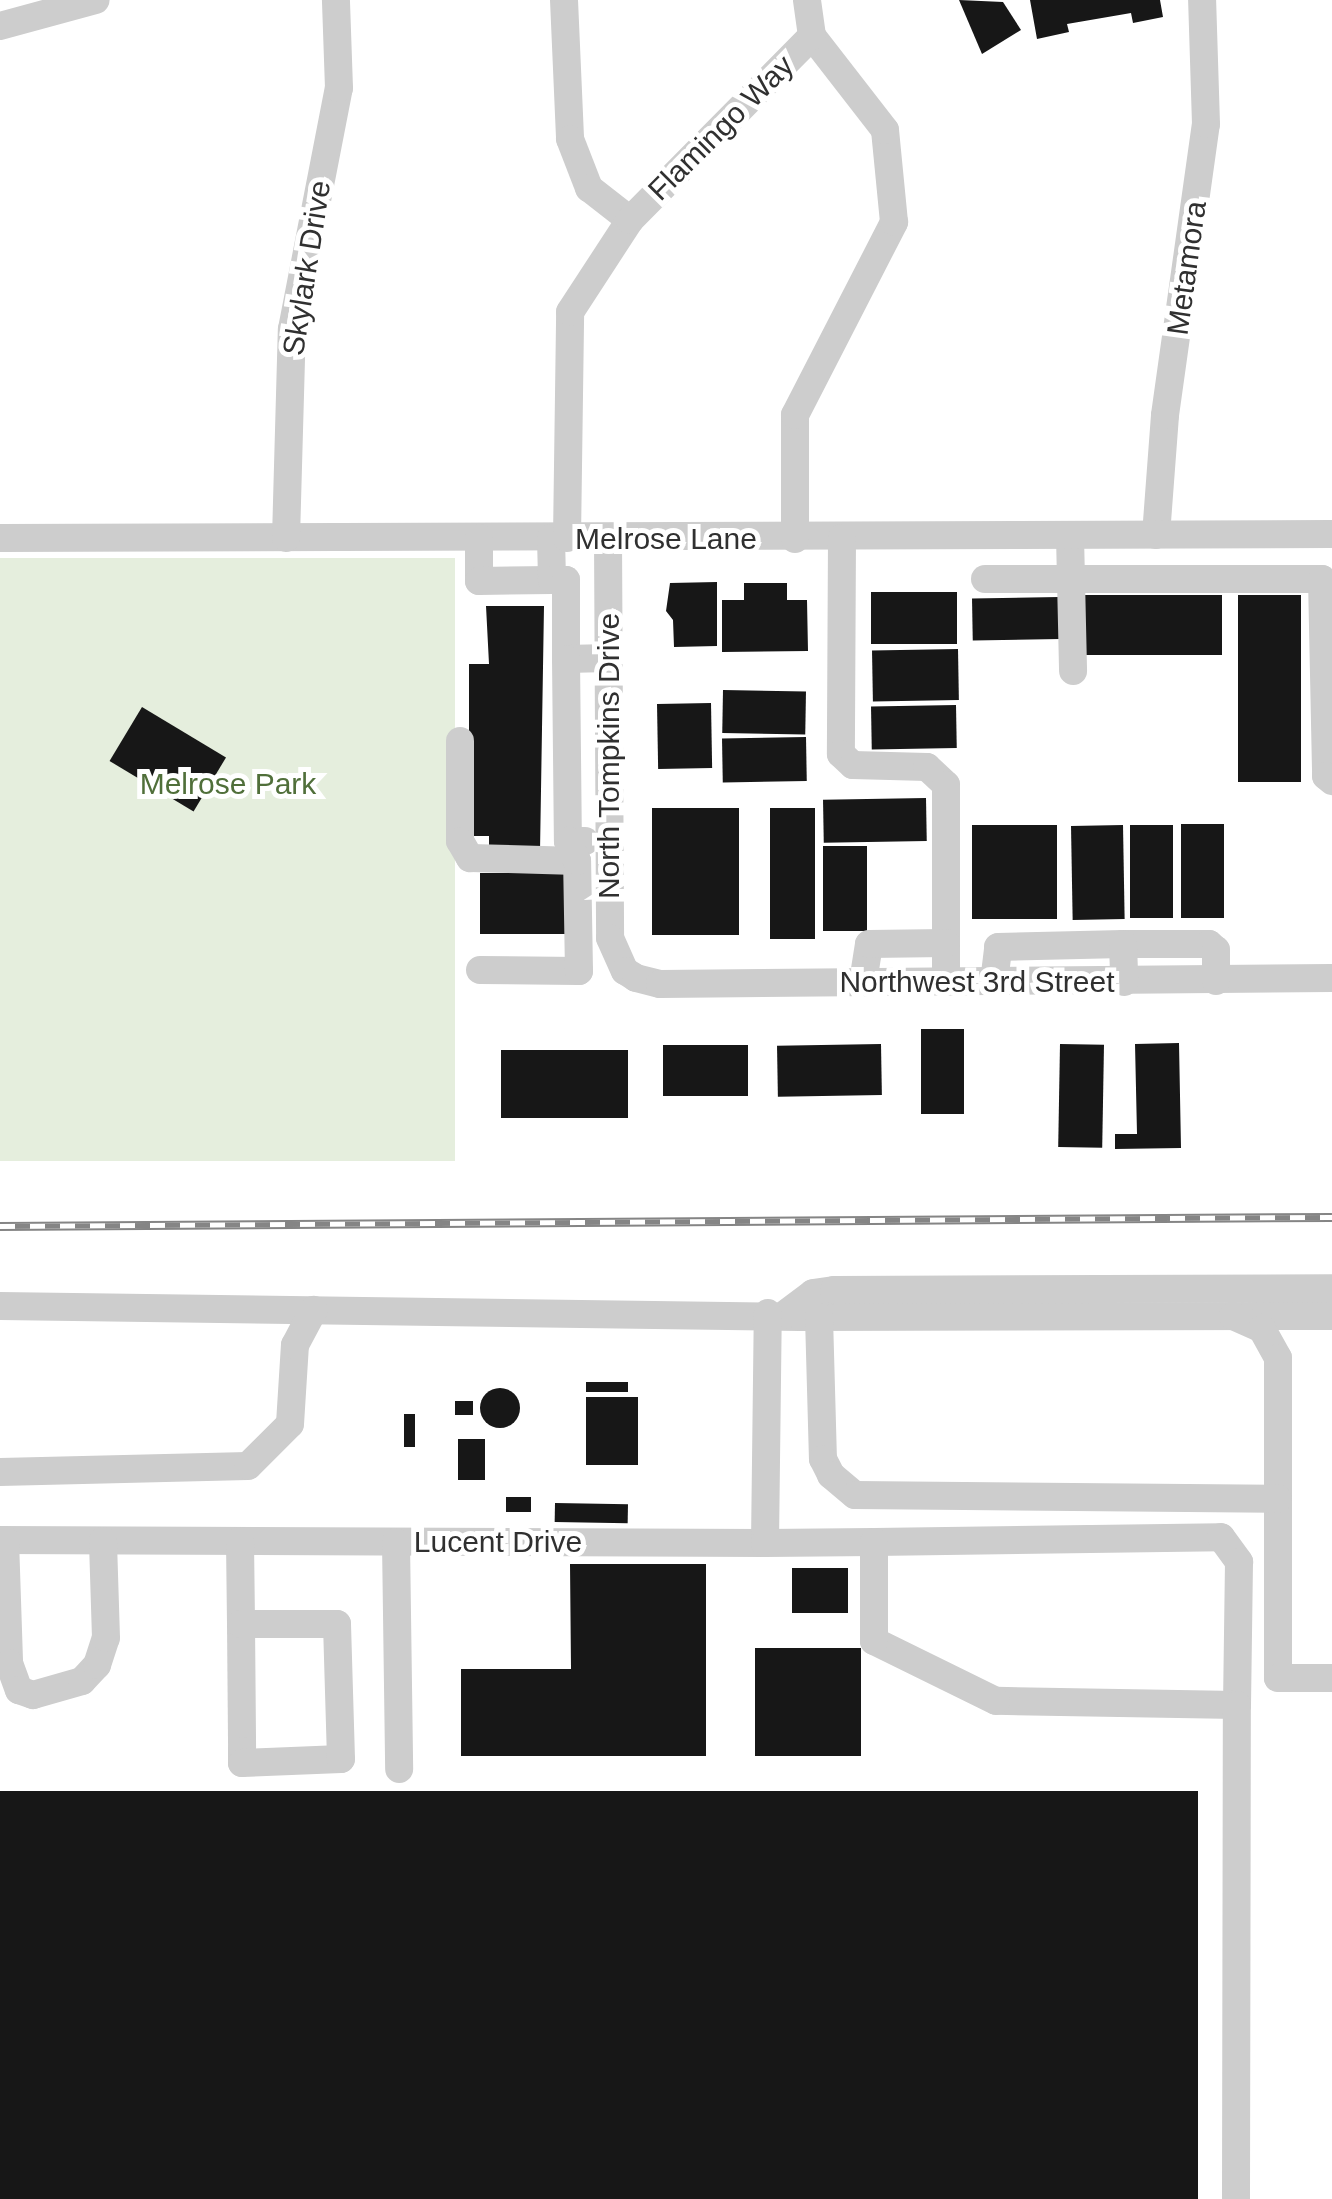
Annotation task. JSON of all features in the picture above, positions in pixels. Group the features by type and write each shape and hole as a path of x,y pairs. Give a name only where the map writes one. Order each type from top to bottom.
{"street":[{"path":"0,26 96,0"},
{"name":"Skylark Drive","path":"286,538 292,329 340,88 336,0"},
{"path":"552,580 559,538 570,312 630,220 589,188 570,139 564,0"},
{"path":"796,539 795,415 894,222 885,130 812,36 808,0"},
{"name":"Metamora","path":"1156,535 1165,415 1206,124 1202,0"},
{"name":"Flamingo Way","path":"630,220 812,36"},
{"name":"Melrose Lane","path":"0,538 796,539 1332,534"},
{"path":"1070,536 1073,671"},
{"path":"478,538 479,581 566,580 567,754 578,938 578,971 480,970"},
{"name":"North Tompkins Drive","path":"608,538 610,938 625,971"},
{"path":"842,538 842,754 853,765 926,767 946,785 946,982"},
{"path":"986,580 1322,580 1329,646 1326,776 1332,781"},
{"path":"566,659 608,658"},
{"path":"460,741 460,840 470,858 574,863 610,842"},
{"path":"567,754 609,755"},
{"path":"574,863 610,889"},
{"path":"578,938 610,938"},
{"path":"862,982 865,948 946,943"},
{"path":"895,944 896,982"},
{"path":"1124,944 1124,982"},
{"path":"994,982 998,947 1124,944 1208,944 1216,950 1216,981"},
{"name":"Northwest 3rd Street","path":"625,971 660,984 1332,978"},
{"path":"776,1314 814,1293 834,1290 1331,1306"},
{"path":"0,1306 820,1317 1232,1315 1331,1306"},
{"path":"1331,1306 1290,1332 1278,1358 1278,1678 1332,1678"},
{"path":"0,1472 248,1466 290,1424 294,1345 314,1310"},
{"path":"765,1543 776,1314"},
{"path":"1232,1315 1262,1329 1278,1358"},
{"path":"820,1317 823,1458 831,1476 856,1495 1278,1499"},
{"name":"Lucent Drive","path":"2,1540 765,1543 1220,1537 1239,1562 1237,1705"},
{"path":"2,1540 8,1663 19,1690 33,1695 82,1680 97,1664 106,1638 103,1540"},
{"path":"240,1541 242,1763 341,1759 338,1624 241,1624"},
{"path":"396,1542 399,1769"},
{"path":"874,1542 874,1641 996,1701 1237,1705 1236,2199"}],"green space":[{"name":"Melrose Park","path":"0,558 455,558 455,1161 0,1161"}],"building":[{"path":"959,0 1003,2 1021,30 982,54"},
{"path":"1030,0 1160,0 1163,17 1133,23 1131,13 1067,24 1069,32 1037,39"},
{"path":"717,582 717,646 674,647 673,620 666,611 670,583"},
{"path":"744,583 787,583 787,600 807,600 808,651 722,652 722,600 744,600"},
{"path":"871,592 957,592 957,644 871,644"},
{"path":"1085,595 1222,595 1222,655 1085,655"},
{"path":"1238,595 1301,595 1301,782 1238,782"},
{"path":"1059,597 1060,639 973,641 972,599"},
{"path":"486,606 544,606 540,852 489,852 489,836 469,836 469,664 489,664"},
{"path":"958,649 959,700 873,701 872,651"},
{"path":"723,690 806,691 805,734 722,733"},
{"path":"711,703 712,768 658,769 657,704"},
{"path":"956,705 957,748 872,749 871,706"},
{"path":"142,707 226,757 194,811 110,761"},
{"path":"806,737 807,781 723,782 722,738"},
{"path":"926,798 927,841 824,843 823,800"},
{"path":"652,808 739,808 739,935 652,935"},
{"path":"770,808 815,808 815,939 770,939"},
{"path":"1181,824 1224,824 1224,918 1181,918"},
{"path":"972,825 1057,825 1057,919 972,919"},
{"path":"1123,825 1125,919 1073,920 1071,826"},
{"path":"1130,825 1173,825 1173,918 1130,918"},
{"path":"823,846 867,846 867,931 823,931"},
{"path":"480,873 565,873 565,934 480,934"},
{"path":"921,1029 964,1029 964,1114 921,1114"},
{"path":"1179,1043 1181,1148 1115,1149 1115,1134 1137,1134 1135,1044"},
{"path":"881,1044 882,1095 778,1097 777,1046"},
{"path":"1060,1044 1104,1045 1102,1148 1058,1147"},
{"path":"663,1045 748,1045 748,1096 663,1096"},
{"path":"501,1050 628,1050 628,1118 501,1118"},
{"path":"586,1382 628,1382 628,1392 586,1392"},
{"path":"500,1388 514,1394 520,1408 514,1422 500,1428 486,1422 480,1408 486,1394"},
{"path":"586,1397 638,1397 638,1465 586,1465"},
{"path":"455,1401 473,1401 473,1415 455,1415"},
{"path":"404,1414 415,1414 415,1447 404,1447"},
{"path":"458,1439 485,1439 485,1480 458,1480"},
{"path":"506,1497 531,1497 531,1512 506,1512"},
{"path":"555,1503 628,1504 628,1523 555,1522"},
{"path":"570,1564 706,1564 706,1756 461,1756 461,1669 571,1669"},
{"path":"792,1568 848,1568 848,1613 792,1613"},
{"path":"755,1648 861,1648 861,1756 755,1756"},
{"path":"0,1791 1198,1791 1198,2199 0,2199"}],"railway":[{"path":"0,1226 1332,1217"}]}
